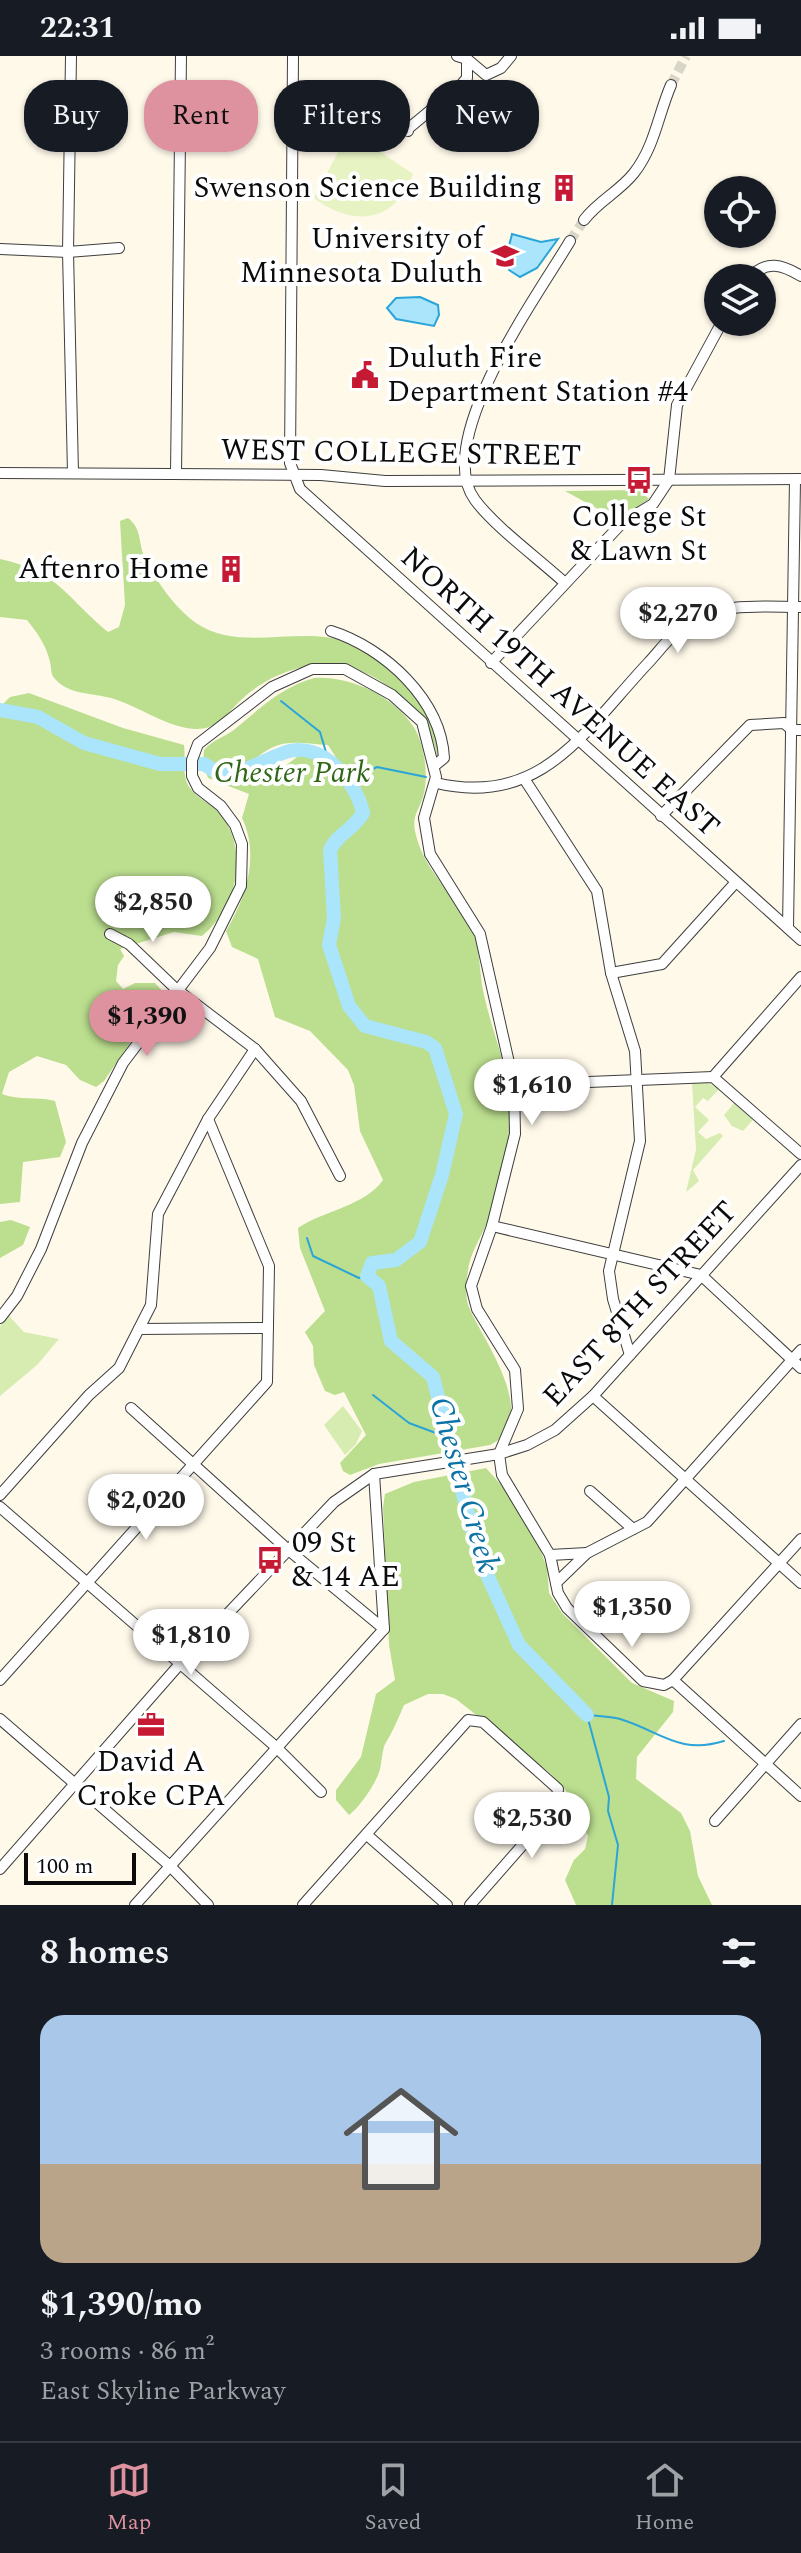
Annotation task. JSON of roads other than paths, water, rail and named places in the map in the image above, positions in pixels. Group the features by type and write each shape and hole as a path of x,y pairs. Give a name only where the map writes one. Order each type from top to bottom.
{"street":[{"path":"71,56 68,252 73,473"},
{"path":"176,474 181,56"},
{"path":"293,56 293,80"},
{"path":"464,57 486,75 501,68 511,56"},
{"path":"410,127 467,78 464,57"},
{"path":"584,220 594,206 620,189 644,159 671,85"},
{"path":"293,152 290,463 293,474"},
{"path":"565,583 474,499 468,481 469,444 482,391 570,241"},
{"path":"0,249 68,252 119,248"},
{"path":"776,265 786,267 801,276"},
{"path":"491,663 622,523 653,504 669,480 677,405 714,336"},
{"name":"WEST COLLEGE STREET","path":"0,473 293,474 385,481 798,479"},
{"name":"NORTH 19TH AVENUE EAST","path":"293,474 300,489 801,940"},
{"path":"788,928 796,730 798,479"},
{"path":"436,783 480,789 525,780 557,760 689,622 729,608 797,607"},
{"path":"331,631 354,638 380,657 421,697 436,718 443,739 444,758 434,766"},
{"path":"0,1318 17,1296 41,1249 82,1143 123,1063 210,948 241,886 243,864 235,825 221,806 198,788 191,772 198,744 272,687 312,669 345,669 362,676 407,706 422,722 436,783 424,818 430,854 480,934 514,1085 515,1134 492,1226 471,1286 477,1309 515,1370 518,1409 494,1454 502,1475 550,1555 556,1583 567,1608 643,1681 664,1685 673,1680 801,1539"},
{"path":"661,816 750,725 784,723 796,730"},
{"path":"525,780 597,891 611,973 635,1051 640,1141 609,1284 630,1355"},
{"path":"611,973 662,964 736,882"},
{"path":"110,934 129,944 176,989 255,1049 301,1101 340,1176"},
{"path":"713,1077 801,977"},
{"path":"0,1495 119,1368 153,1296 158,1214 208,1119 255,1049"},
{"path":"514,1085 713,1077 801,1154"},
{"path":"0,1680 267,1382 269,1266 208,1119"},
{"name":"EAST 8TH STREET","path":"374,1474 494,1454 548,1435 593,1396 801,1165"},
{"path":"492,1226 701,1275 801,1368"},
{"path":"139,1329 268,1328"},
{"path":"556,1583 587,1553 647,1522 801,1350"},
{"path":"593,1396 801,1583"},
{"path":"131,1408 286,1548 384,1629"},
{"path":"0,1869 286,1548 334,1502 374,1474"},
{"path":"135,1905 384,1629 374,1474"},
{"path":"590,1491 633,1529"},
{"path":"0,1507 276,1747 321,1792"},
{"path":"550,1555 587,1553"},
{"path":"673,1680 801,1796"},
{"path":"0,1719 170,1866 208,1905"},
{"path":"303,1905 468,1720 474,1719 483,1722 550,1781 558,1789 559,1798 556,1807 470,1905"},
{"path":"715,1821 801,1724"},
{"path":"367,1835 447,1905"}],"water":[{"path":"512,234 541,242 558,239 537,268 520,277 509,270 508,250"},
{"path":"420,297 438,305 439,315 434,326 396,319 387,308 396,298"}],"waterway":[{"path":"281,701 320,732 328,759"},
{"name":"Chester Creek","path":"0,710 38,717 84,743 160,764 204,764 221,775 248,768 286,752 312,752 336,767 354,789 363,813 330,850 334,918 329,945 349,1006 365,1026 426,1042 435,1048 456,1114 442,1175 420,1242 396,1260 372,1263 367,1276 379,1286 391,1341 433,1377 479,1557 519,1645 587,1715"},
{"path":"349,781 377,767 426,777"},
{"path":"307,1238 313,1256 359,1278 367,1276"},
{"path":"373,1395 409,1423 452,1439"},
{"name":"Chester Creek","path":"587,1715 618,1845 612,1905"},
{"path":"588,1715 620,1719 682,1743 708,1745 724,1741"}],"tunnel":[{"path":"671,85 686,56"},
{"path":"570,241 584,220"}],"place":[{"name":"Swenson Science Building","path":"564,188"},
{"name":"University of Minnesota Duluth","path":"505,256"},
{"name":"Duluth Fire Department Station #4","path":"365,375"},
{"name":"College St & Lawn St","path":"639,480"},
{"name":"Aftenro Home","path":"231,569"},
{"name":"09 St & 14 AE","path":"270,1560"},
{"name":"David A Croke CPA","path":"151,1725"}],"park label":[{"name":"Chester Park","path":"292,773"}]}
